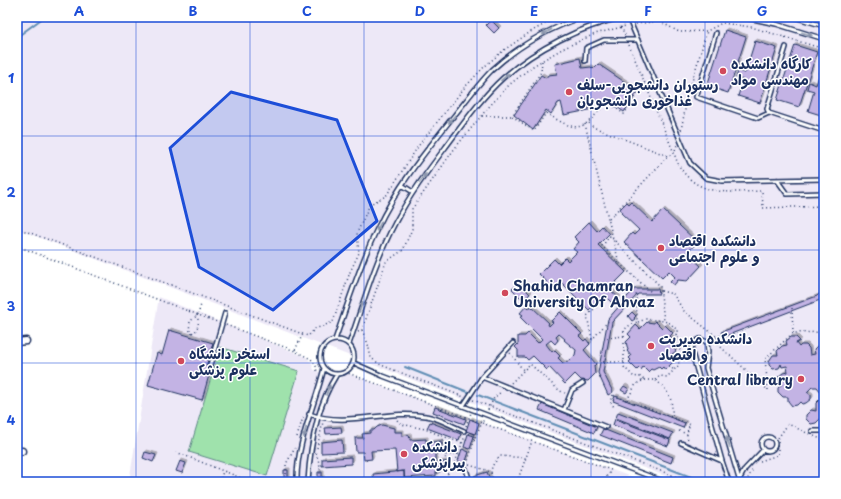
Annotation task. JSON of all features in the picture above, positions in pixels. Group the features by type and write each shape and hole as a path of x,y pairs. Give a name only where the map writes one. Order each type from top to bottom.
{"street":[{"path":"17,342 26,341"}],"lane":[{"path":"335,340 354,284 377,229 402,185 431,144 492,70 529,42 559,25 583,17"},
{"path":"349,344 378,261 394,223 413,192 477,106 503,78 530,57 561,39 600,22 623,17"},
{"path":"628,17 690,163 706,178 717,180 824,179"},
{"path":"743,17 776,24 824,39"},
{"path":"794,17 824,26"},
{"path":"716,33 696,97 758,118 769,113 824,130"},
{"path":"585,62 586,48 604,40 638,40"},
{"path":"769,113 767,109 786,47"},
{"path":"777,180 787,194 824,193"},
{"path":"402,185 413,192"},
{"path":"210,365 225,313"},
{"path":"729,482 691,349 693,343 700,339 707,342 708,352 706,368 738,480"},
{"path":"341,340 349,344 354,351 354,362 351,367 345,372 337,374 331,373 324,368 320,361 321,350 329,341 341,340"},
{"path":"463,406 482,377 513,343"},
{"path":"354,362 383,376 665,482"},
{"path":"297,482 297,470 310,414 320,386 324,368"},
{"path":"308,482 310,456 314,436 331,383 337,374"},
{"path":"482,377 606,427"},
{"path":"564,410 572,390 583,382"},
{"path":"310,414 319,418 339,420 394,416 427,416 464,431"},
{"path":"812,431 824,431"},
{"path":"767,437 773,439 775,444 772,450 764,450 761,444 763,439 767,437"},
{"path":"681,443 722,461"},
{"path":"738,480 745,469 764,450"},
{"path":"466,467 470,482"}],"path":[{"path":"17,228 308,336 315,329 333,322 350,272 359,253 357,233 370,204 386,196 419,145 465,87 480,71 504,50 532,31 558,17"},
{"path":"664,17 664,23"},
{"path":"690,482 381,365 371,358 368,344 362,330 386,262 403,250 412,229 412,210 455,148 481,116 509,85 533,66 562,49 595,34 622,27 659,21 679,32 707,31 722,23 751,27 824,49"},
{"path":"622,27 682,170 694,183 706,189 726,192 762,191 763,208 824,206"},
{"path":"512,116 541,72 542,61"},
{"path":"481,116 512,116 534,131 546,112 572,127 579,127 589,123 606,101 624,114 645,83"},
{"path":"585,124 619,263"},
{"path":"608,219 668,156"},
{"path":"386,196 391,204"},
{"path":"402,210 412,210"},
{"path":"651,292 602,246 610,236 660,286 664,322"},
{"path":"17,246 295,351 310,359 316,366 318,376"},
{"path":"661,291 674,294 684,311 717,337"},
{"path":"636,292 637,322"},
{"path":"592,339 587,316 606,297"},
{"path":"192,332 194,333 197,330 198,315 201,304"},
{"path":"792,308 793,333"},
{"path":"190,337 192,332 190,332 190,323 192,319 198,315"},
{"path":"589,343 610,319"},
{"path":"644,380 639,376 634,377 624,368 624,330 630,325 646,319 654,319 670,323 678,331 676,334 677,337 683,342 680,345 679,350 689,360"},
{"path":"352,333 362,330"},
{"path":"712,339 768,390 765,359 793,333 824,332"},
{"path":"295,351 303,334"},
{"path":"707,342 722,335"},
{"path":"607,338 624,336"},
{"path":"506,350 524,371"},
{"path":"627,400 636,384 644,380 655,380 660,376 667,377 679,365 678,356 682,352"},
{"path":"603,362 624,362"},
{"path":"466,467 476,435 494,398 530,364 560,391 570,395"},
{"path":"669,366 674,370"},
{"path":"345,372 611,470 607,477 600,481 592,482"},
{"path":"655,380 668,392 672,400 672,417"},
{"path":"614,407 610,401 612,394 690,424 687,438 691,443"},
{"path":"464,431 472,410"},
{"path":"286,482 286,464 295,448 304,412"},
{"path":"394,416 401,424 425,429 462,443"},
{"path":"320,482 320,466 316,454 324,418"},
{"path":"746,482 756,463 778,454 778,438 788,424 822,440"},
{"path":"679,431 687,434"},
{"path":"476,435 466,432 454,465 486,470 491,473"},
{"path":"442,436 443,453 445,455 449,482"},
{"path":"517,482 532,441"},
{"path":"176,452 251,482"},
{"path":"445,455 458,454"},
{"path":"494,482 491,473 492,466 500,456 526,458"},
{"path":"220,482 223,471"}],"highlighted area":[{"path":"231,92 337,120 377,221 273,310 199,267 170,148"}],"shaded area":[{"name":"Shahid Chamran University Of Ahvaz","path":"25,17 824,17 824,482 681,482 17,229 17,23"},
{"path":"159,297 306,357 311,362 314,370 339,380 343,376 349,374 645,482 129,482"}],"green space":[{"path":"220,347 299,371 267,476 189,452"}],"building":[{"path":"491,20 499,28 494,33 486,25"},
{"name":"کارگاه دانشکده مهندسی مواد","path":"725,30 746,37 728,93 707,86"},
{"path":"755,41 777,48 760,103 738,96 743,80 736,78 738,71 745,73"},
{"path":"795,45 817,52 799,107 777,100"},
{"path":"580,58 582,68 591,67 593,69 598,64 638,91 624,112 606,99 601,104 591,98 587,98 589,110 564,115 561,102 558,103 551,114 546,110 533,130 514,115 541,75 546,78 548,75 557,74 555,64"},
{"path":"824,59 824,116 808,111 814,91 807,89 809,82 816,85"},
{"name":"دانشکده اقتصاد و علوم اجتماعی","path":"627,202 629,204 631,202 652,222 663,210 697,242 687,253 701,266 687,281 678,280 674,285 670,282 675,277 669,271 662,278 624,242 632,233 634,235 639,230 621,213 622,212 620,209"},
{"path":"589,222 597,231 602,226 609,234 598,245 626,272 609,289 619,298 613,304 604,295 589,310 562,283 552,293 545,286 548,283 539,274 554,259 559,264 565,258 568,261 577,252 573,249 579,242 574,237"},
{"path":"519,283 530,294 523,300 512,289"},
{"path":"634,289 658,289 659,294 638,294 612,322 603,372 613,392 608,395 598,373 608,319"},
{"path":"824,289 824,296 820,300 723,337 721,332 817,296"},
{"path":"526,306 529,309 531,306 549,323 549,326 553,322 551,321 560,312 582,334 579,336 584,341 586,339 590,344 584,350 596,364 594,366 595,374 588,381 581,380 575,374 565,384 549,367 547,370 533,356 528,360 525,357 518,357 518,350 515,347 518,344 518,336 525,336 528,333 538,343 542,339 520,317 523,315 520,313","holes":["559,334 565,339 564,340 576,350 575,355 568,362 563,363 558,358 560,356 554,350 552,352 546,344 551,340 555,344 558,340 556,337"]},
{"path":"632,312 636,316 632,321 628,316"},
{"name":"دانشکده مدیریت و اقتصاد","path":"655,321 662,328 665,325 673,333 670,336 675,341 673,348 676,351 671,355 675,360 665,370 663,367 661,369 659,367 653,370 651,369 648,372 643,367 641,370 639,368 637,370 629,362 631,360 629,358 631,356 627,351 626,342 631,337 628,334 636,325 640,329 647,322 654,323"},
{"name":"استخر دانشگاه علوم پزشکی","path":"169,330 213,343 206,367 211,368 202,400 148,385 157,353 162,355"},
{"name":"Central library","path":"791,337 796,337 800,341 796,343 799,347 801,345 806,345 809,348 810,355 815,354 814,349 818,345 823,344 824,339 824,418 820,419 816,423 811,424 806,419 806,415 811,410 816,411 816,403 821,398 821,392 817,387 812,387 807,392 811,395 811,399 806,403 802,404 800,402 797,405 792,406 788,401 788,397 783,397 778,392 778,388 782,384 779,382 778,377 783,373 788,372 787,366 782,367 781,364 779,368 773,369 769,365 769,361 773,355 778,355 777,351 782,346 787,345 786,341"},
{"path":"624,386 629,389 626,393 621,390"},
{"path":"615,396 685,423 683,428 613,401"},
{"path":"542,404 597,427 594,433 539,410"},
{"path":"435,407 466,419 464,424 433,412"},
{"path":"618,412 673,433 670,439 616,418"},
{"path":"470,419 479,423 475,434 466,431"},
{"path":"615,419 670,440 668,446 613,425"},
{"path":"430,422 461,434 459,440 427,428"},
{"path":"382,425 394,428 394,432 402,432 402,436 409,435 410,440 426,439 426,443 441,441 442,453 435,453 435,463 445,462 445,467 439,467 440,472 436,472 436,476 404,478 404,471 397,472 395,450 371,451 372,459 364,460 363,452 356,452 355,438 363,438 362,434 370,433 370,430 374,430"},
{"path":"341,427 342,433 326,434 325,428"},
{"path":"603,429 673,457 671,463 600,435"},
{"path":"468,434 474,436 470,449 464,447"},
{"path":"342,440 343,452 321,453 321,442"},
{"path":"462,449 469,452 465,464 458,461"},
{"path":"145,452 156,455 153,462 143,458"},
{"path":"351,457 351,464 322,466 322,459"},
{"path":"180,461 186,463 182,473 176,471"},
{"path":"284,470 288,470 288,482 284,482"},
{"path":"404,471 405,482 374,482 373,474"},
{"path":"318,472 322,472 322,482 318,482"},
{"path":"487,472 491,482 476,482 474,476"},
{"path":"436,479 436,482 405,482"}],"waterway":[{"path":"17,37 44,17"},
{"path":"405,367 468,392"},
{"path":"478,395 704,482"}],"place":[{"name":"کارگاه دانشکده مهندسی مواد","path":"723,71"},
{"name":"رستوران دانشجویی-سلف غذاخوری دانشجویان","path":"569,92"},
{"name":"دانشکده اقتصاد و علوم اجتماعی","path":"661,248"},
{"name":"Shahid Chamran University Of Ahvaz","path":"505,293"},
{"name":"دانشکده مدیریت و اقتصاد","path":"651,346"},
{"name":"استخر دانشگاه علوم پزشکی","path":"181,361"},
{"name":"Central library","path":"801,379"},
{"name":"دانشکده پیراپزشکی","path":"404,454"}]}
